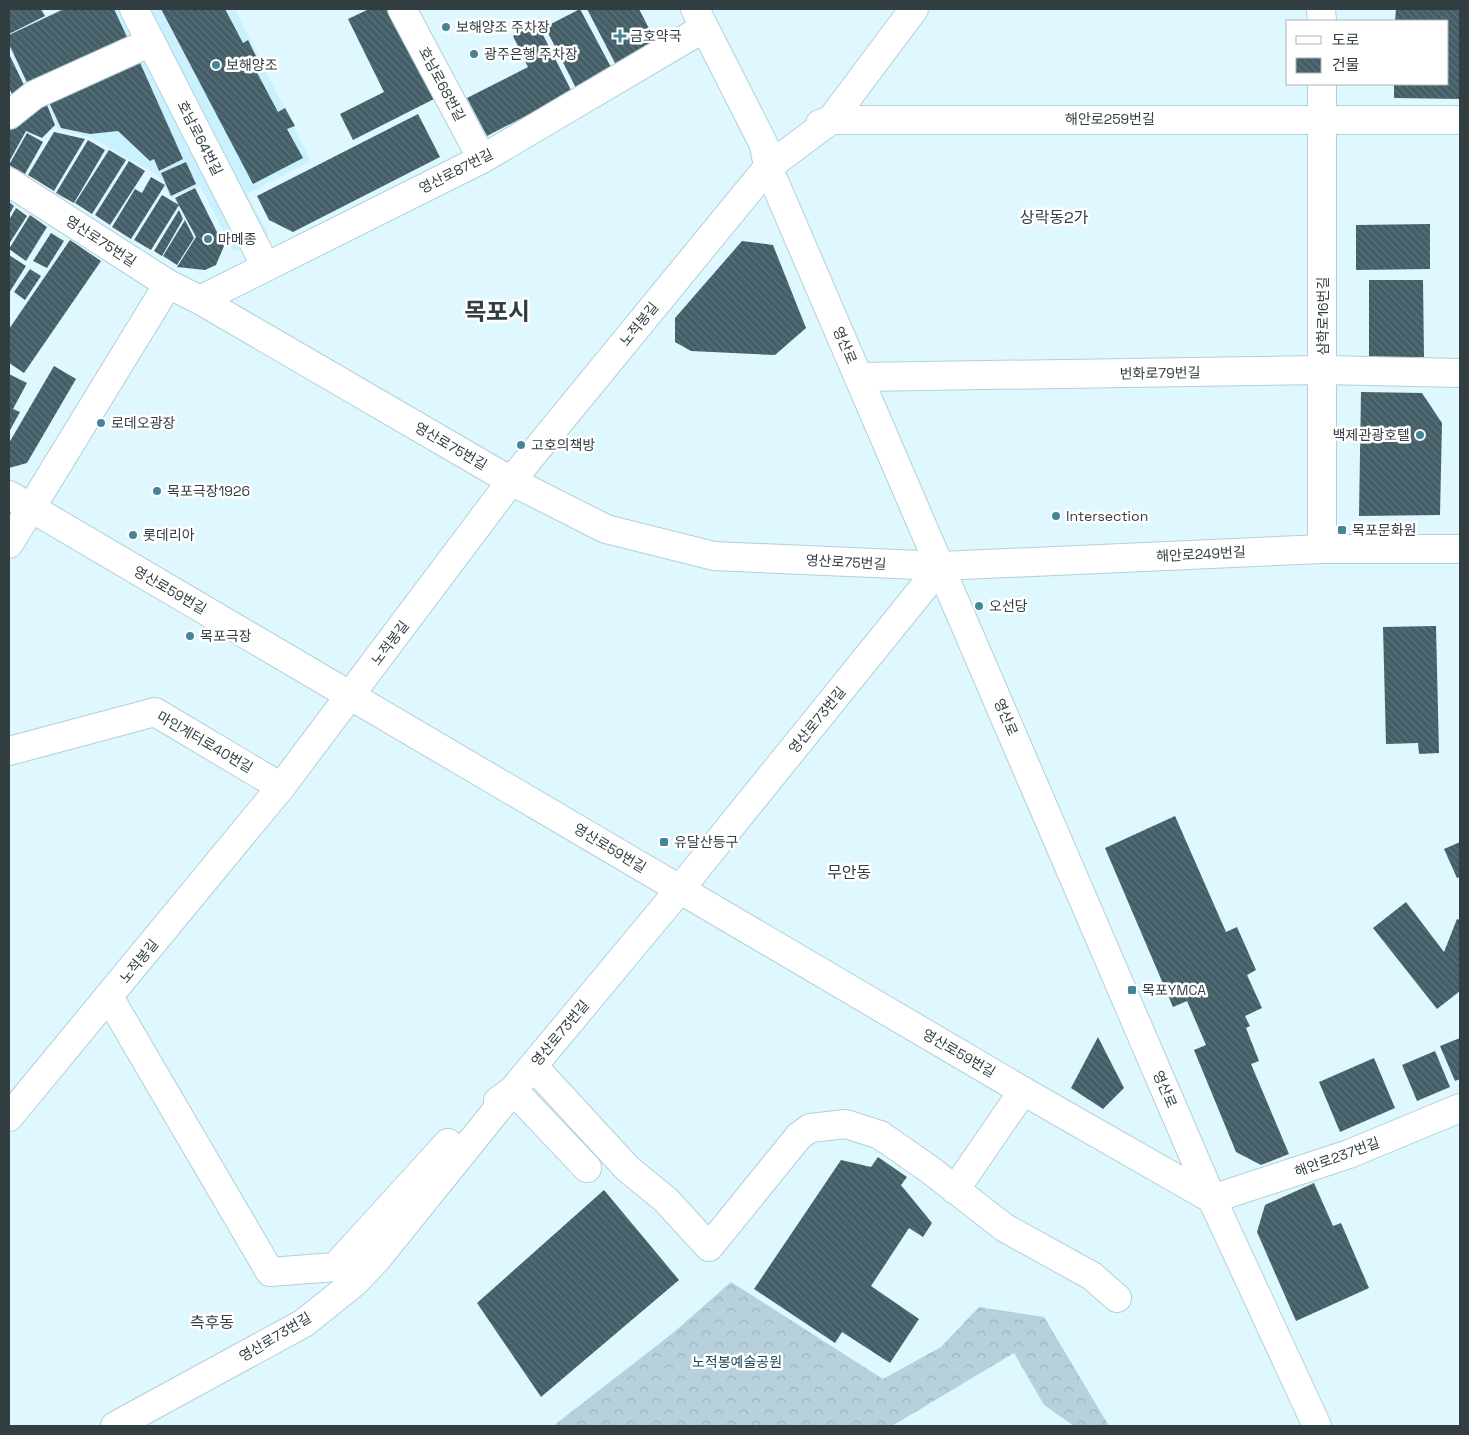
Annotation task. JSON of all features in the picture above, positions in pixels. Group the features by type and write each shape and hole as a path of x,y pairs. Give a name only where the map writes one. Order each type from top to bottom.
{"street":[{"name":"호남로64번길","path":"134,9 266,267"},
{"name":"호남로68번길","path":"402,9 482,159"},
{"name":"노적봉길","path":"9,1118 281,787 511,481 766,156 831,120 914,9"},
{"name":"영산로87번길","path":"200,300 482,159 699,18"},
{"name":"영산로","path":"699,18 766,156 1212,1199 1317,1426"},
{"path":"9,115 34,95 151,42"},
{"name":"삼학로16번길","path":"1322,85 1322,549"},
{"name":"해안로259번길","path":"831,120 1323,118 1460,120"},
{"name":"영산로75번길","path":"9,182 168,284 200,300 511,481 606,529 714,556 941,566"},
{"path":"9,544 20,502 168,284"},
{"name":"번화로79번길","path":"859,377 1323,370 1460,373"},
{"name":"영산로59번길","path":"20,502 1024,1091 1212,1199"},
{"name":"해안로249번길","path":"941,566 1322,549 1460,550"},
{"name":"영산로73번길","path":"116,1426 304,1323 354,1282 376,1260 513,1090 680,889 941,566"},
{"name":"마인계터로40번길","path":"9,751 155,712 281,787"},
{"path":"110,997 270,1272 335,1267 457,1132 513,1090 587,1168"},
{"path":"533,1066 628,1169 666,1200 710,1247 799,1136 810,1128 846,1124 880,1135 1005,1228 1092,1276 1117,1298"},
{"path":"955,1190 1024,1091"},
{"name":"해안로237번길","path":"1212,1199 1349,1154 1460,1108"}],"shaded area":[{"path":"62,9 235,9 311,161 247,194 269,235 234,252 200,186 170,198 165,185 156,174 90,137 58,129 42,89 31,93 9,47 9,34"}],"green space":[{"name":"노적봉예술공원","path":"731,1282 883,1379 941,1347 979,1307 1044,1317 1109,1426 1074,1426 1044,1405 1014,1353 892,1426 553,1426 673,1333"}],"building":[{"path":"9,9 41,9 45,16 9,34"},
{"path":"64,9 114,9 128,39 30,89 9,44 9,35"},
{"path":"161,9 225,9 243,43 248,40 259,62 253,65 278,112 285,108 295,126 287,129 303,158 253,184"},
{"path":"369,9 392,9 436,98 353,140 340,114 384,92 348,19"},
{"path":"580,9 612,69 576,88 545,27"},
{"path":"587,9 639,9 658,46 617,67"},
{"path":"1396,9 1460,9 1460,99 1394,98 1394,85 1449,85 1449,20 1395,20"},
{"path":"537,23 572,92 487,136 467,98 528,67 513,36"},
{"path":"9,54 28,93 15,100 9,88"},
{"path":"137,56 183,159 159,171 154,159 150,161 118,131 90,134 61,128 46,96"},
{"path":"44,97 55,125 42,138 26,131 9,162 9,123"},
{"path":"418,114 440,157 293,232 269,220 257,196"},
{"path":"54,132 85,139 54,191 28,175"},
{"path":"27,133 43,142 25,174 9,165"},
{"path":"88,140 105,150 74,203 56,193"},
{"path":"109,150 126,160 92,214 75,203"},
{"path":"129,161 145,171 110,225 95,215"},
{"path":"186,162 196,184 171,196 161,173"},
{"path":"151,177 165,185 131,239 112,227 135,189 142,193"},
{"path":"195,188 224,246 216,265 205,270 177,267 196,237 175,198"},
{"path":"162,195 179,205 151,250 134,240"},
{"path":"9,202 14,206 9,215"},
{"path":"16,208 27,216 9,244 9,220"},
{"path":"179,210 183,219 162,256 154,251"},
{"path":"30,215 47,227 26,261 9,249"},
{"path":"185,220 194,238 177,265 163,256"},
{"path":"1430,224 1430,269 1356,270 1356,225"},
{"path":"51,233 64,241 47,268 33,261"},
{"path":"70,240 101,261 24,373 9,363 9,329"},
{"path":"742,241 773,245 806,328 775,355 691,351 675,342 675,318"},
{"path":"9,255 26,266 9,293"},
{"path":"30,269 41,276 25,300 14,292"},
{"path":"1369,280 1423,280 1424,357 1369,357"},
{"path":"54,366 76,379 27,463 9,468 9,443"},
{"path":"9,374 27,383 13,409 20,412 9,432"},
{"path":"1361,392 1422,393 1442,423 1440,515 1359,516"},
{"path":"1436,626 1439,753 1419,754 1418,743 1386,744 1383,627"},
{"path":"1175,816 1226,932 1237,927 1256,970 1247,975 1262,1008 1245,1016 1250,1026 1246,1028 1259,1061 1251,1064 1289,1154 1261,1165 1236,1152 1194,1050 1206,1045 1187,1001 1173,1007 1105,848"},
{"path":"1460,842 1460,877 1457,878 1444,849"},
{"path":"1406,902 1444,952 1457,919 1460,920 1460,991 1437,1009 1373,928"},
{"path":"1098,1037 1124,1088 1103,1109 1071,1088"},
{"path":"1460,1038 1460,1079 1455,1081 1440,1046"},
{"path":"1435,1051 1450,1087 1417,1101 1402,1065"},
{"path":"1374,1058 1395,1108 1340,1132 1319,1082"},
{"path":"878,1157 907,1177 901,1185 932,1223 923,1237 909,1228 871,1286 919,1319 890,1363 842,1332 835,1343 754,1289 841,1160 871,1167"},
{"path":"1314,1183 1333,1226 1341,1223 1369,1288 1296,1321 1257,1232 1265,1205"},
{"path":"604,1190 679,1280 541,1397 477,1303"}],"place":[{"name":"보해양조 주차장","path":"446,27"},
{"name":"금호약국","path":"620,36"},
{"name":"광주은행 주차장","path":"474,54"},
{"name":"보해양조","path":"216,65"},
{"name":"마메종","path":"208,239"},
{"name":"로데오광장","path":"101,423"},
{"name":"백제관광호텔","path":"1420,435"},
{"name":"고호의책방","path":"521,445"},
{"name":"목포극장1926","path":"157,491"},
{"name":"Intersection","path":"1056,516"},
{"name":"목포문화원","path":"1342,530"},
{"name":"롯데리아","path":"133,535"},
{"name":"오선당","path":"979,606"},
{"name":"목포극장","path":"190,636"},
{"name":"유달산등구","path":"664,842"},
{"name":"목포YMCA","path":"1132,990"}],"district":[{"name":"상락동2가","path":"1054,217"},
{"name":"목포시","path":"497,311"},
{"name":"무안동","path":"849,872"},
{"name":"측후동","path":"212,1322"}]}
